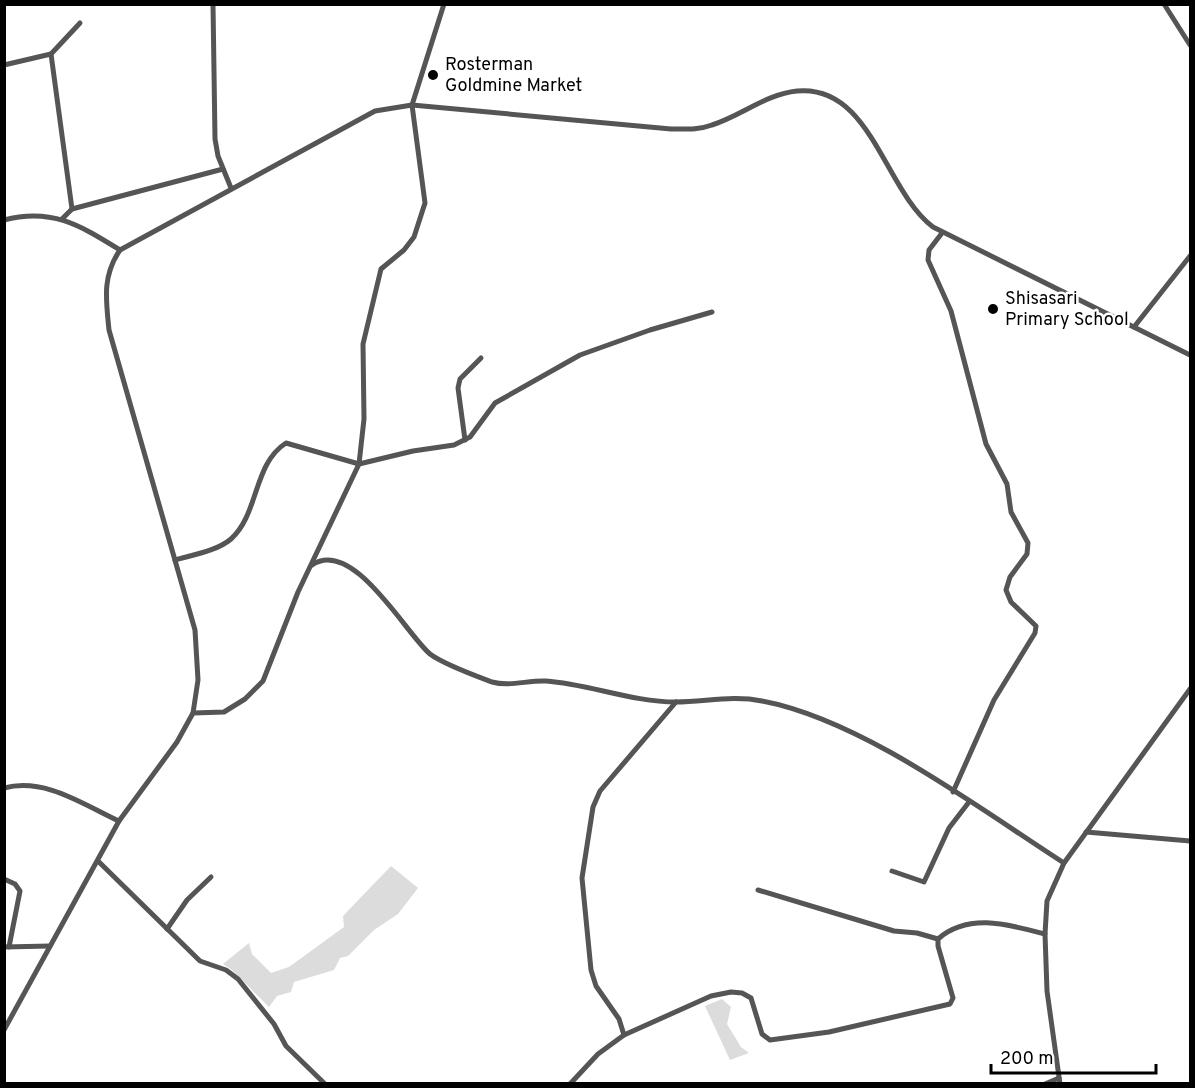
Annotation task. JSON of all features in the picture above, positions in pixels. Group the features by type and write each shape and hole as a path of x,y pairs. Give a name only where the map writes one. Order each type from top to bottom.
{"street":[{"path":"213,4 214,123 223,169 231,188"},
{"path":"193,713 224,711 245,699 263,681 298,592 359,464 364,419 363,344 381,269 405,250 414,237 425,203 412,105 444,4"},
{"path":"1164,4 1191,45"},
{"path":"4,65 51,54 80,23"},
{"path":"51,54 72,209"},
{"path":"4,1030 119,821 177,742 193,713 198,680 195,630 109,330 106,280 112,262 120,250 375,111 412,105 671,129 710,126 774,97 795,91 820,93 839,102 860,119 906,199 925,222 942,233 1191,355"},
{"path":"62,219 72,209 223,169"},
{"path":"4,220 21,216 47,215 82,227 120,250"},
{"path":"942,233 929,250 928,260 951,311 986,444 1007,484 1011,512 1028,543 1027,554 1010,577 1006,590 1011,602 1036,626 1035,633 994,700 953,792"},
{"path":"1134,327 1191,256"},
{"path":"175,560 230,540 238,532 262,476 272,459 286,443 359,464 465,440 495,403 580,355 650,330 712,312"},
{"path":"465,440 458,388 460,379 481,358"},
{"path":"312,565 317,562 330,561 348,566 370,583 432,655 492,682 504,684 532,680 567,683 675,702 728,698 760,700 791,708 867,740 1064,862"},
{"path":"1045,1083 1059,1081 1047,991 1045,934 1047,901 1064,862 1191,689"},
{"path":"624,1035 619,1019 596,986 591,970 582,878 584,852 593,807 600,791 675,702"},
{"path":"4,788 15,785 46,788 119,821"},
{"path":"892,871 924,882 949,828 969,802"},
{"path":"1086,832 1191,841"},
{"path":"98,861 200,961 226,970 238,979 274,1024 286,1046 326,1083"},
{"path":"167,929 187,900 211,877"},
{"path":"4,879 15,884 20,891 7,947 50,946"},
{"path":"758,890 894,931 917,933 938,939 952,930 986,921 1045,934"},
{"path":"570,1083 598,1054 624,1035 711,996 731,992 742,993 751,998 762,1034 775,1041 945,1005 953,998 938,939"}],"shaded area":[{"path":"391,866 418,888 398,914 374,930 348,956 340,958 334,970 294,982 291,992 277,996 269,1007 223,964 249,943 252,954 271,973 289,967 344,927 343,916"},
{"path":"722,999 731,1007 727,1024 741,1047 749,1053 730,1060 705,1006"}],"place":[{"name":"Rosterman Goldmine Market","path":"433,75"},
{"name":"Shisasari Primary School","path":"993,309"}]}
